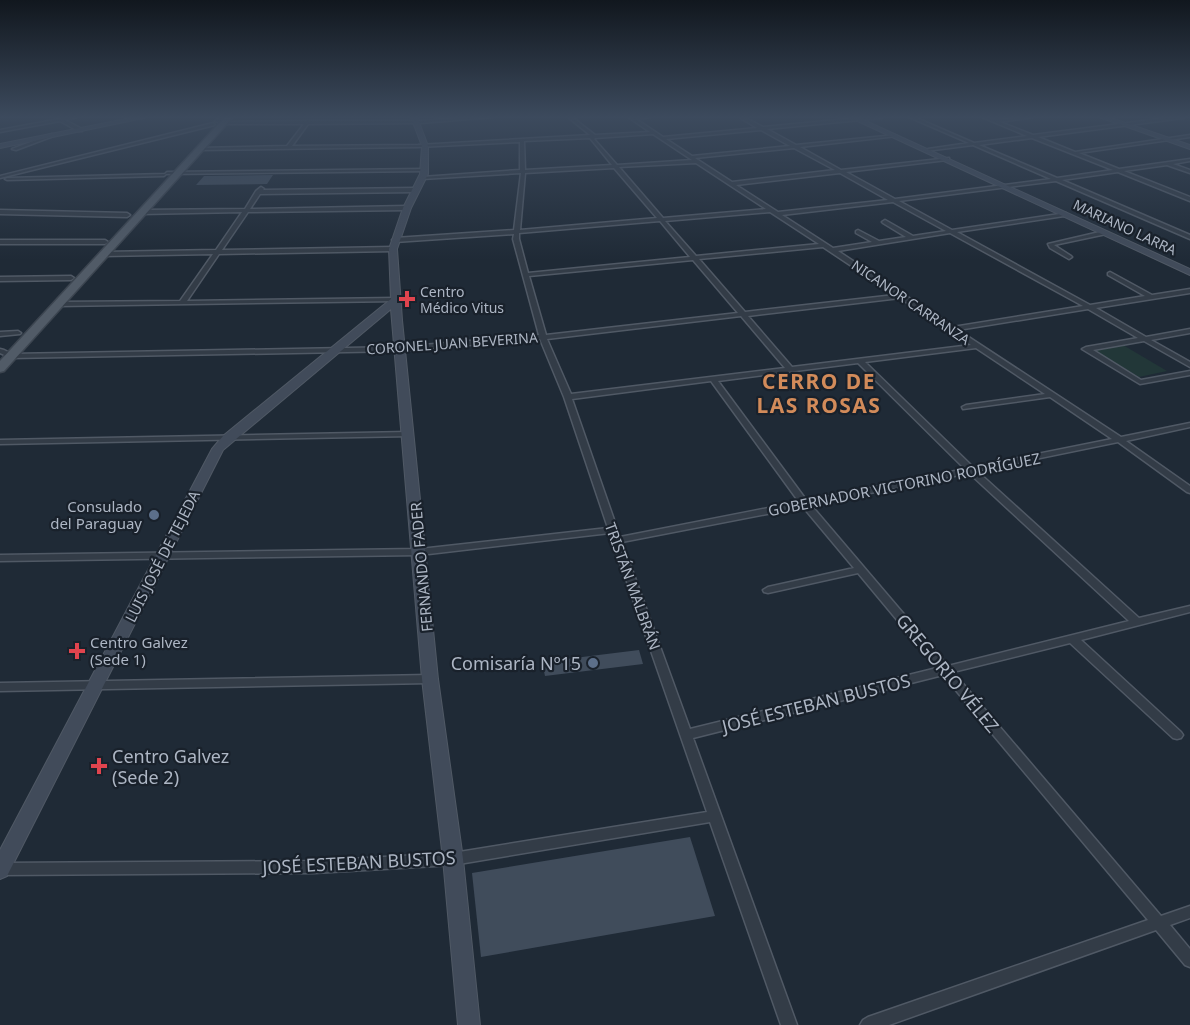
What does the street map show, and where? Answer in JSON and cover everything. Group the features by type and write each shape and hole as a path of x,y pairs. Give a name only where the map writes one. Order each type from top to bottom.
{"main road":[{"path":"0,368 4,353 18,333 105,242 127,215 178,165"},
{"path":"4,353 58,304 141,212 169,174 180,165"},
{"name":"FERNANDO FADER","path":"424,165 423,174 394,244 396,300 430,679 453,859 470,1025"},
{"name":"MARIANO LARRA","path":"959,165 1190,272"},
{"name":"LUIS JOSÉ DE TEJEDA","path":"0,869 218,449 227,439 396,300"}],"street":[{"path":"0,178 50,165"},
{"name":"TRISTÁN MALBRÁN","path":"523,165 515,232 543,337 568,397 685,735 789,1025"},
{"path":"0,178 169,174 523,173 637,165"},
{"name":"NICANOR CARRANZA","path":"703,165 1120,440 1190,490"},
{"path":"829,165 1091,308 1190,365"},
{"path":"731,184 895,165"},
{"path":"1023,165 1190,237"},
{"path":"1105,165 1190,199"},
{"path":"778,214 1006,187 1160,165"},
{"path":"1169,165 1190,172"},
{"path":"615,167 790,370"},
{"path":"182,303 263,185"},
{"path":"258,192 415,190"},
{"path":"141,212 408,208"},
{"path":"103,254 217,252 394,244 771,210"},
{"path":"0,212 127,215"},
{"path":"834,250 1064,214"},
{"path":"885,222 912,238"},
{"path":"858,232 878,243"},
{"path":"1070,257 1052,247 1051,244 1104,233"},
{"path":"0,242 105,242"},
{"path":"525,275 826,245"},
{"path":"1110,274 1151,297"},
{"path":"0,279 70,278"},
{"path":"951,329 1190,291"},
{"name":"CORONEL JUAN BEVERINA","path":"4,353 400,348 543,337 900,296"},
{"path":"58,304 396,300"},
{"path":"1190,331 1086,349 1140,382 1190,373"},
{"path":"0,333 18,333"},
{"path":"568,397 978,346"},
{"path":"860,361 971,470 1137,622"},
{"name":"GREGORIO VÉLEZ","path":"714,380 805,504 1190,960"},
{"path":"966,407 1052,395"},
{"name":"GOBERNADOR VICTORINO RODRÍGUEZ","path":"0,558 420,552 615,535 805,504 1190,425"},
{"path":"0,442 408,434"},
{"path":"768,591 860,570"},
{"name":"JOSÉ ESTEBAN BUSTOS","path":"685,735 946,672 1190,609"},
{"path":"1073,639 1177,735"},
{"path":"0,687 430,679"},
{"name":"JOSÉ ESTEBAN BUSTOS","path":"0,869 314,867 453,859 714,816"},
{"path":"868,1025 1190,912"}],"green space":[{"path":"1123,345 1167,371 1139,377 1095,351"}],"building":[{"path":"273,175 267,184 196,185 204,176"},
{"name":"Comisaría Nº15","path":"639,650 643,664 545,676 542,662"},
{"path":"690,837 715,916 481,957 472,873"}],"place":[{"name":"Centro Médico Vitus","path":"407,299"},
{"name":"Consulado del Paraguay","path":"154,515"},
{"name":"Centro Galvez (Sede 1)","path":"77,651"},
{"name":"Comisaría Nº15","path":"593,663"},
{"name":"Centro Galvez (Sede 2)","path":"99,766"}],"district":[{"name":"CERRO DE LAS ROSAS","path":"819,393"}]}
